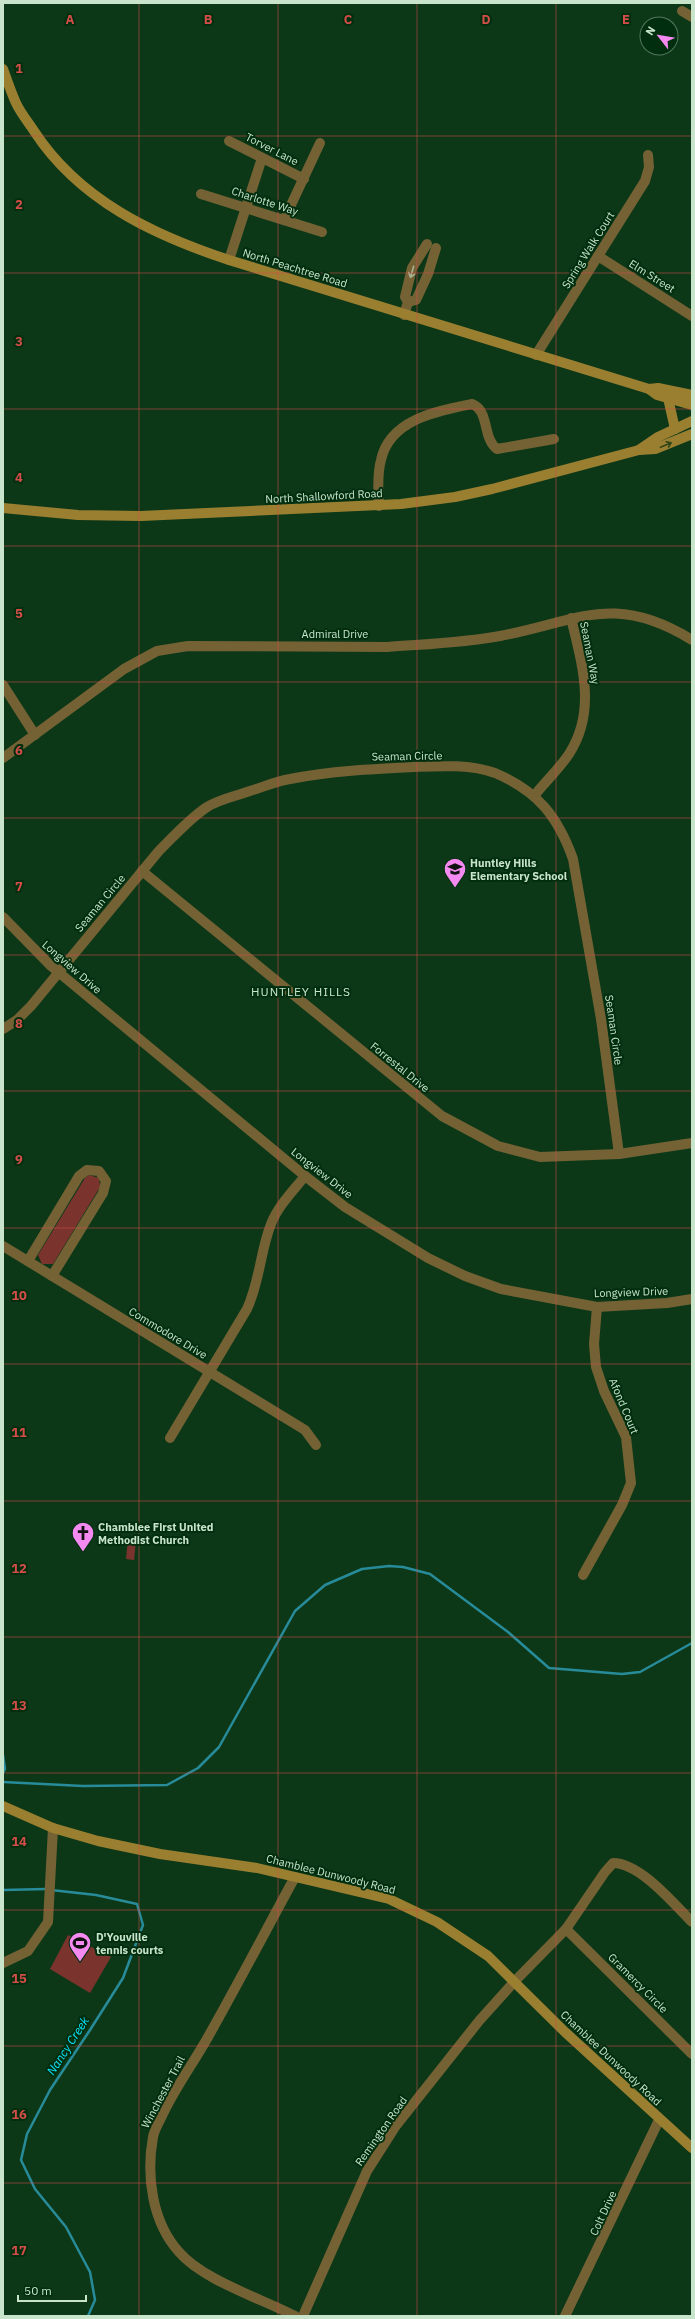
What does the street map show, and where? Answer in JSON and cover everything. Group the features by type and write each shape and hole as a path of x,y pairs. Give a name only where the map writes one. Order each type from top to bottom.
{"street":[{"path":"682,10 692,17"},
{"name":"North Peachtree Road","path":"3,68 16,104 43,145 66,170 88,190 136,223 181,244 229,260 649,389 668,398 692,405"},
{"name":"Torver Lane","path":"229,141 304,179"},
{"path":"284,220 320,143"},
{"name":"Spring Walk Court","path":"536,355 645,181 649,167 648,155"},
{"path":"229,260 262,158"},
{"name":"Charlotte Way","path":"201,194 322,232"},
{"path":"404,315 408,302 405,297 412,268 432,246 428,274 416,300 408,302"},
{"name":"Elm Street","path":"598,256 692,316"},
{"name":"North Peachtree Road","path":"649,389 658,388 692,395"},
{"path":"668,398 675,429"},
{"path":"379,506 381,459 385,449 398,432 425,414 472,404 477,406 482,413 491,444 497,449 554,439"},
{"name":"North Shallowford Road","path":"639,450 646,444 692,421"},
{"name":"North Shallowford Road","path":"3,508 85,516 141,516 379,506 455,497 639,450 655,449 692,434"},
{"name":"Admiral Drive","path":"3,758 124,669 146,656 173,647 419,645 489,638 571,618 614,612 639,615 662,623 692,640"},
{"name":"Seaman Way","path":"534,796 569,754 581,728 586,698 584,670 571,618"},
{"path":"3,685 35,735"},
{"name":"Seaman Circle","path":"3,1029 24,1014 142,871 177,833 208,807 223,800 289,779 362,769 458,767 494,773 520,786 534,796 556,820 564,834 573,859 601,1019 619,1154"},
{"name":"Forrestal Drive","path":"142,871 442,1116 474,1135 518,1153 540,1157 619,1154 692,1143"},
{"name":"Longview Drive","path":"3,917 59,973 304,1176 345,1207 428,1258 465,1276 501,1288 597,1307 667,1303 692,1299"},
{"path":"28,1261 79,1176 87,1170 99,1171 106,1180 103,1193 52,1276"},
{"path":"170,1438 211,1372 252,1299 272,1222 287,1198 304,1176"},
{"name":"Commodore Drive","path":"3,1246 306,1430 316,1445"},
{"name":"Afond Court","path":"583,1575 622,1505 631,1483 626,1437 604,1392 596,1367 594,1344 597,1307"},
{"name":"Chamblee Dunwoody Road","path":"3,1806 53,1828 98,1841 160,1854 257,1868 389,1899 437,1922 488,1956 659,2120 692,2148"},
{"path":"3,1963 28,1951 40,1937 48,1922 53,1828"},
{"path":"514,1982 566,1929 604,1872 617,1860 638,1872 692,1922"},
{"name":"Winchester Trail","path":"295,1877 208,2037 163,2114 153,2136 151,2161 152,2191 157,2213 179,2252 221,2282 262,2299 295,2316"},
{"name":"Gramercy Circle","path":"566,1929 692,2054"},
{"name":"Remington Road","path":"303,2316 367,2171 395,2128 479,2021 514,1982"},
{"name":"Colt Drive","path":"566,2316 659,2120"}],"shaded area":[{"path":"89,1175 99,1178 100,1187 53,1264 42,1264 38,1255 85,1178"},
{"path":"128,1539 136,1540 134,1560 126,1559"},
{"name":"D'Youville tennis courts","path":"68,1935 111,1957 90,1993 50,1969"}],"waterway":[{"path":"3,1782 83,1786 167,1785 198,1768 219,1747 295,1611 325,1585 362,1569 389,1566 403,1567 430,1574 508,1632 549,1668 622,1674 640,1672 692,1643"},
{"name":"Nancy Creek","path":"3,1755 5,1769 3,1773"},
{"name":"Nancy Creek","path":"3,1890 46,1889"},
{"name":"Nancy Creek","path":"51,1890 96,1895 137,1904 143,1925 123,1978 50,2090 27,2134 21,2160 35,2189 66,2227 90,2272 95,2300 88,2316"}],"place":[{"name":"Huntley Hills Elementary School","path":"455,888"},
{"name":"Chamblee First United Methodist Church","path":"83,1552"},
{"name":"D'Youville tennis courts","path":"80,1962"}],"district":[{"name":"HUNTLEY HILLS","path":"301,992"}]}
